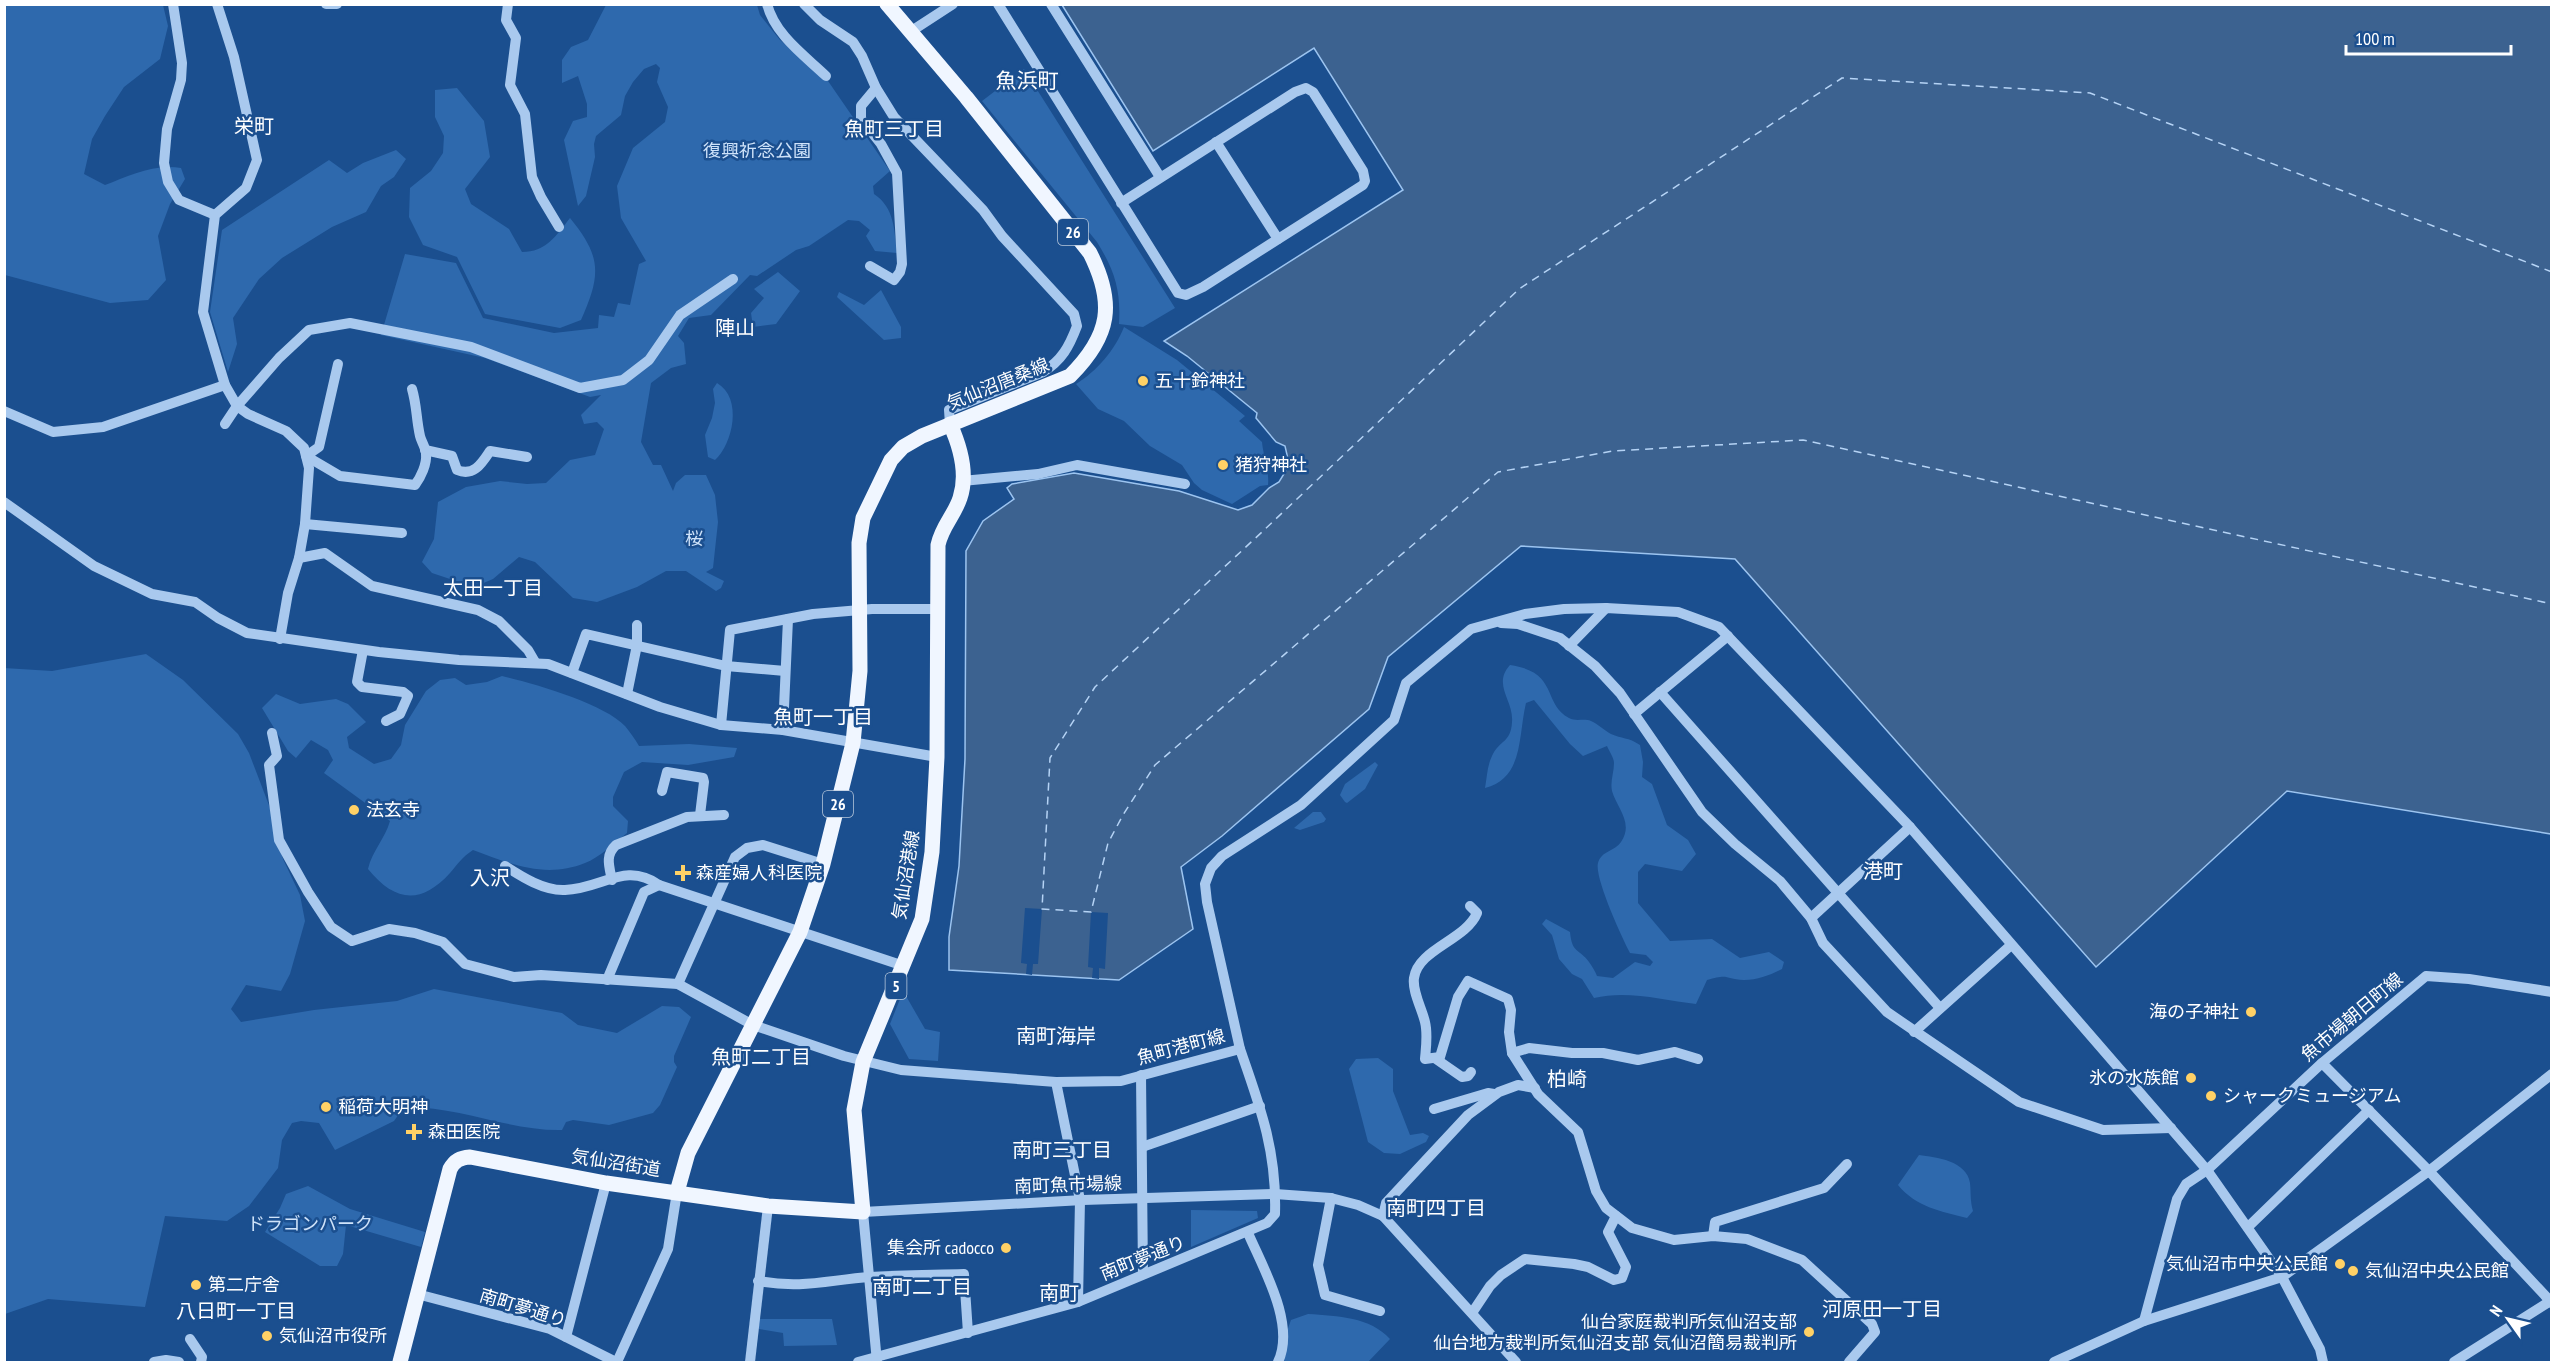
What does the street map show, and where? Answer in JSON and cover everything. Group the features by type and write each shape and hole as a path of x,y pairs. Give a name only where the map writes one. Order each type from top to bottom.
{"main road":[{"name":"気仙沼唐桑線","path":"853,743 860,671 860,543 863,518 891,460 903,447 922,436 1070,376 1086,358 1106,320 1105,291 1100,273 1089,253 966,97 887,4"},
{"name":"気仙沼港線","path":"863,1212 854,1110 863,1062 922,919 932,852 937,757 938,545 941,529 960,498 962,481 960,450 950,424"},
{"name":"気仙沼街道","path":"400,1362 450,1169 453,1163 460,1158 470,1157 606,1183 677,1192 688,1153 800,932 823,864 853,743"},
{"path":"677,1192 768,1206 863,1212"}],"street":[{"path":"173,4 182,63 181,80 167,129 164,163 168,182 179,200 215,215"},
{"path":"217,4 234,57 257,160 246,188 215,215 203,312 225,385 237,406 248,414 286,431 304,448 309,468 305,524 279,639"},
{"path":"326,4 337,4"},
{"path":"508,4 506,20 516,38 510,85 525,114 532,177 559,227"},
{"path":"766,4 770,16 782,34 826,76"},
{"path":"804,4 820,20 853,42 876,88 905,130 983,210 1002,236 1074,315 1077,326 1068,350 1056,364 1043,372 949,410 950,424"},
{"path":"910,32 952,4"},
{"path":"998,4 1121,203 1178,293 1186,295 1203,287 1363,185 1365,181 1363,171 1312,92 1306,88 1295,92 1121,203"},
{"path":"1051,4 1160,177"},
{"path":"870,266 894,280 902,264 897,173 881,144 861,119 861,106 876,88"},
{"path":"1216,142 1278,239"},
{"path":"225,424 237,406 279,358 309,330 350,323 471,347 580,388 623,380 649,360 680,315 733,279"},
{"path":"306,456 319,447 338,364"},
{"path":"4,411 53,432 103,427 225,385"},
{"path":"306,456 340,476 415,485 422,476 426,454 416,416 418,408 412,389"},
{"path":"425,450 452,456 457,470 462,472 474,471 490,451 527,457"},
{"path":"962,481 1038,474 1077,465 1185,484"},
{"path":"4,502 94,566 152,594 195,602 240,630 279,639 363,650 459,660 535,662 572,673 660,707 721,724 783,730 937,757"},
{"path":"305,524 402,533"},
{"path":"298,558 326,554 372,586 478,610 499,621 528,650 535,662"},
{"path":"1490,622 1525,614 1564,609 1606,608 1678,612 1719,627 1910,827 2010,946 2207,1170 2282,1277 2320,1348 2323,1362"},
{"path":"1569,645 1606,608"},
{"path":"721,724 730,630 788,619 860,610 937,609"},
{"path":"783,730 788,619"},
{"path":"1490,622 1518,624 1560,638 1595,666 1620,693 1702,812 1735,844 1780,881 1811,918 1823,943 1887,1012 2019,1102 2103,1130 2171,1128"},
{"name":"魚町港町線","path":"678,984 753,1025 863,1062 936,1074 1056,1082 1121,1081 1239,1049 1204,884 1211,868 1222,856 1301,805 1394,720 1406,683 1471,629 1490,622"},
{"path":"627,694 636,645 637,624"},
{"path":"572,673 586,634 726,666 785,671"},
{"path":"1634,714 1728,636"},
{"path":"363,650 357,682 362,687 403,692 408,696 400,714 386,722"},
{"path":"1660,692 1940,1008"},
{"path":"272,733 277,756 269,765 279,840 331,927 352,941 389,929 415,933 443,942 465,964 514,976 541,975 678,984 735,857 747,848 764,844 823,864"},
{"path":"662,791 667,772 703,778 700,815"},
{"path":"612,880 608,859 610,850 616,845 654,832 668,824 700,815 724,815"},
{"path":"1811,918 1910,827"},
{"path":"505,866 529,882 564,890 612,880 627,873 648,877 659,885 904,966"},
{"path":"607,980 644,891 659,885"},
{"path":"1470,906 1477,914 1473,924 1430,954 1416,969 1413,981 1426,1025 1425,1059 1436,1059 1462,1077 1468,1076 1471,1072"},
{"path":"1914,1032 2010,946"},
{"name":"魚市場朝日町線","path":"2144,1321 2177,1199 2186,1184 2207,1170 2322,1063 2426,976 2469,979 2552,992"},
{"path":"1436,1059 1444,1050 1458,997 1468,981 1508,999 1511,1010 1509,1032 1512,1053 1535,1088 1578,1132 1596,1191 1606,1208 1632,1228 1674,1240 1713,1236 1747,1239 1802,1260 1872,1324 1875,1332 1849,1362"},
{"path":"1512,1053 1529,1048 1572,1053 1603,1053 1638,1059 1675,1052 1698,1059"},
{"path":"1239,1049 1260,1106 1272,1151 1275,1194"},
{"path":"2322,1063 2429,1171 2551,1301 2454,1362"},
{"path":"2054,1362 2144,1321 2282,1277 2429,1171 2552,1074"},
{"path":"1141,1075 1143,1274"},
{"path":"1056,1082 1080,1200 1078,1302"},
{"path":"1516,1362 1383,1216 1386,1203 1468,1115 1496,1094 1518,1085 1535,1088"},
{"path":"1434,1109 1488,1093 1496,1094"},
{"path":"1142,1147 1260,1106"},
{"path":"2248,1227 2369,1110"},
{"path":"1713,1236 1714,1222 1824,1188 1847,1164"},
{"path":"566,1337 606,1183"},
{"path":"617,1362 668,1250 677,1192"},
{"name":"南町魚市場線","path":"863,1212 1080,1200 1275,1194 1331,1198 1358,1205 1383,1216"},
{"name":"南町夢通り","path":"858,1362 876,1360 1078,1302 1248,1233 1266,1223 1275,1214 1275,1194"},
{"path":"1331,1198 1318,1265 1325,1295 1380,1311"},
{"path":"750,1362 768,1206"},
{"path":"863,1212 876,1360"},
{"path":"1472,1314 1490,1286 1501,1275 1525,1259 1575,1264 1588,1267 1614,1280 1622,1278 1626,1267 1608,1232 1616,1216"},
{"path":"1248,1233 1279,1304 1283,1335 1278,1362"},
{"path":"758,1281 805,1286 869,1278 964,1274 968,1333"},
{"name":"南町夢通り","path":"417,1294 550,1329 617,1362"},
{"path":"190,1338 202,1357 201,1362"},
{"path":"153,1362 166,1360 178,1362"}],"green space":[{"path":"5,5 163,5 168,26 160,59 124,87 92,139 84,174 105,185 152,169 181,168 185,179 170,204 158,236 166,280 148,300 110,303 5,275"},
{"path":"606,5 757,5 760,15 780,40 828,81 890,171 873,186 874,194 890,213 897,253 875,251 866,236 870,230 859,221 848,220 757,276 750,275 711,315 689,318 678,336 684,343 686,364 671,368 651,383 641,442 653,465 661,465 673,491 676,483 685,475 706,475 715,495 718,522 713,568 706,572 724,581 721,588 716,591 686,571 666,571 637,587 597,602 573,598 535,562 519,557 493,579 474,587 432,573 422,562 434,539 438,502 466,487 500,481 527,484 546,483 570,460 595,455 604,429 597,422 584,424 581,415 601,395 590,397 485,358 381,335 405,254 456,263 483,318 554,333 598,328 599,315 614,317 618,303 630,305 639,264 646,261 621,218 617,186 633,148 665,122 668,107 657,82 660,68 656,64 644,69 625,96 621,115 596,136 595,157 586,196 578,206 564,140 573,121 587,117 587,104 578,76 562,83 562,60 571,47 588,40"},
{"path":"1024,69 1175,308 1143,327 1119,324 1116,282 1097,242 982,101"},
{"path":"457,88 484,121 490,157 465,189 471,204 509,229 522,252 538,249 550,242 570,218 588,244 595,267 592,291 581,320 560,328 485,314 457,257 423,245 409,217 410,188 431,171 443,153 444,136 435,117 435,90"},
{"path":"396,150 406,159 394,177 381,186 366,212 332,227 282,258 259,279 233,318 237,344 228,372 210,312 222,230 329,160 347,173 363,163"},
{"path":"778,272 800,291 776,324 753,327 751,313 764,298 754,289"},
{"path":"881,290 901,327 901,338 884,340 837,297 839,292 864,305"},
{"path":"1124,327 1177,360 1245,416 1239,421 1262,442 1268,485 1260,486 1232,504 1202,490 1194,483 1182,465 1150,446 1124,421 1098,409 1076,384 1104,359 1116,344"},
{"path":"717,383 725,390 733,410 727,443 715,460 708,457 705,435 712,418 715,403 713,389"},
{"path":"146,654 183,680 238,734 249,753 270,808 283,859 300,895 305,921 290,974 281,991 246,985 231,1009 241,1022 314,1010 397,1001 434,989 562,1013 578,1025 617,1033 662,1006 679,1007 691,1017 674,1056 677,1067 660,1105 653,1113 609,1125 573,1120 566,1122 562,1130 523,1127 444,1110 404,1107 394,1121 335,1150 319,1123 301,1121 292,1123 282,1140 278,1168 249,1206 227,1221 165,1216 145,1307 48,1299 5,1314 4,668 52,671"},
{"path":"1510,665 1536,674 1548,688 1561,712 1569,718 1591,721 1611,734 1640,745 1643,762 1642,777 1652,784 1667,825 1688,840 1696,854 1682,871 1645,864 1638,872 1638,903 1670,941 1712,939 1740,958 1769,952 1784,962 1782,969 1754,979 1723,977 1707,980 1696,1004 1632,995 1594,998 1582,979 1572,974 1559,959 1552,935 1542,924 1546,919 1570,932 1572,944 1589,962 1597,976 1613,978 1635,962 1650,966 1653,962 1646,955 1630,953 1600,881 1598,863 1605,853 1621,842 1626,828 1612,791 1614,761 1607,746 1583,756 1570,744 1534,700 1526,703 1520,742 1513,765 1498,783 1485,788 1492,756 1507,738 1511,729 1512,714 1503,686 1505,672"},
{"path":"502,676 549,689 602,710 625,726 639,746 689,744 737,748 734,757 688,765 642,762 624,772 613,797 613,806 628,821 627,833 590,861 570,868 542,870 528,868 473,850 439,884 418,895 408,895 388,888 368,869 390,821 324,773 333,760 328,750 311,740 296,758 288,751 262,708 276,694 300,704 336,699 348,704 366,722 347,737 349,748 374,764 391,759 401,745 405,725 426,691 440,680 455,678 466,685 487,682"},
{"path":"1375,762 1378,765 1365,789 1347,803 1345,802 1340,795 1345,784"},
{"path":"1313,812 1321,812 1326,819 1324,822 1300,830 1294,828"},
{"path":"902,994 906,996 925,1029 940,1032 938,1061 909,1059 890,1024"},
{"path":"1378,1058 1393,1069 1393,1091 1410,1135 1423,1133 1429,1136 1426,1142 1400,1154 1384,1153 1368,1142 1349,1069 1356,1059"},
{"path":"1919,1155 1934,1157 1957,1165 1968,1176 1973,1211 1967,1218 1921,1203 1898,1185"},
{"name":"ドラゴンパーク","path":"308,1186 350,1209 425,1232 421,1247 346,1225 343,1254 337,1266 320,1266 265,1232 286,1194"},
{"path":"1191,1210 1257,1211 1258,1218 1191,1247"},
{"path":"1308,1314 1342,1317 1363,1322 1373,1326 1390,1339 1368,1362 1284,1362 1286,1334 1291,1320"},
{"path":"759,1319 832,1319 837,1345 784,1346 783,1333 759,1329"}],"shaded area":[{"path":"1062,5 2551,5 2551,834 2287,791 2096,967 1735,559 1521,546 1388,657 1369,709 1222,836 1181,867 1193,929 1119,980 949,970 949,937 959,866 965,759 966,551 983,521 1014,499 1007,488 1012,484 1074,473 1179,491 1238,510 1252,505 1269,488 1279,482 1287,469 1288,459 1285,446 1276,442 1256,418 1257,413 1187,356 1164,341 1403,190 1314,48 1153,151"}],"pier":[{"path":"1025,908 1042,909 1038,964 1033,964 1032,975 1026,974 1027,964 1021,963"},
{"path":"1091,912 1108,913 1105,969 1099,968 1099,979 1092,978 1093,968 1088,967"}],"ferry route":[{"path":"2552,272 2090,93 1842,78 1519,289 1095,687 1050,758 1042,909 1091,912 1108,843 1155,765 1498,472 1613,451 1803,440 2552,604"}],"place":[{"name":"五十鈴神社","path":"1143,381"},
{"name":"猪狩神社","path":"1223,465"},
{"name":"法玄寺","path":"354,810"},
{"name":"森産婦人科医院","path":"683,873"},
{"name":"海の子神社","path":"2251,1012"},
{"name":"氷の水族館","path":"2191,1078"},
{"name":"シャークミュージアム","path":"2211,1096"},
{"name":"稲荷大明神","path":"326,1107"},
{"name":"森田医院","path":"414,1132"},
{"name":"集会所 cadocco","path":"1006,1248"},
{"name":"気仙沼市中央公民館","path":"2340,1264"},
{"name":"気仙沼中央公民館","path":"2353,1271"},
{"name":"第二庁舎","path":"196,1285"},
{"name":"仙台家庭裁判所気仙沼支部 仙台地方裁判所気仙沼支部 気仙沼簡易裁判所","path":"1809,1332"},
{"name":"気仙沼市役所","path":"267,1336"}],"district":[{"name":"魚浜町","path":"1027,81"},
{"name":"栄町","path":"254,126"},
{"name":"魚町三丁目","path":"894,129"},
{"name":"陣山","path":"735,328"},
{"name":"太田一丁目","path":"493,588"},
{"name":"魚町一丁目","path":"823,717"},
{"name":"港町","path":"1883,871"},
{"name":"入沢","path":"490,878"},
{"name":"南町海岸","path":"1056,1036"},
{"name":"魚町二丁目","path":"761,1057"},
{"name":"柏崎","path":"1567,1079"},
{"name":"南町三丁目","path":"1062,1150"},
{"name":"南町四丁目","path":"1436,1208"},
{"name":"南町二丁目","path":"922,1287"},
{"name":"南町","path":"1059,1293"},
{"name":"河原田一丁目","path":"1882,1309"},
{"name":"八日町一丁目","path":"236,1311"}],"park label":[{"name":"復興祈念公園","path":"757,151"},
{"name":"桜","path":"694,539"}]}
